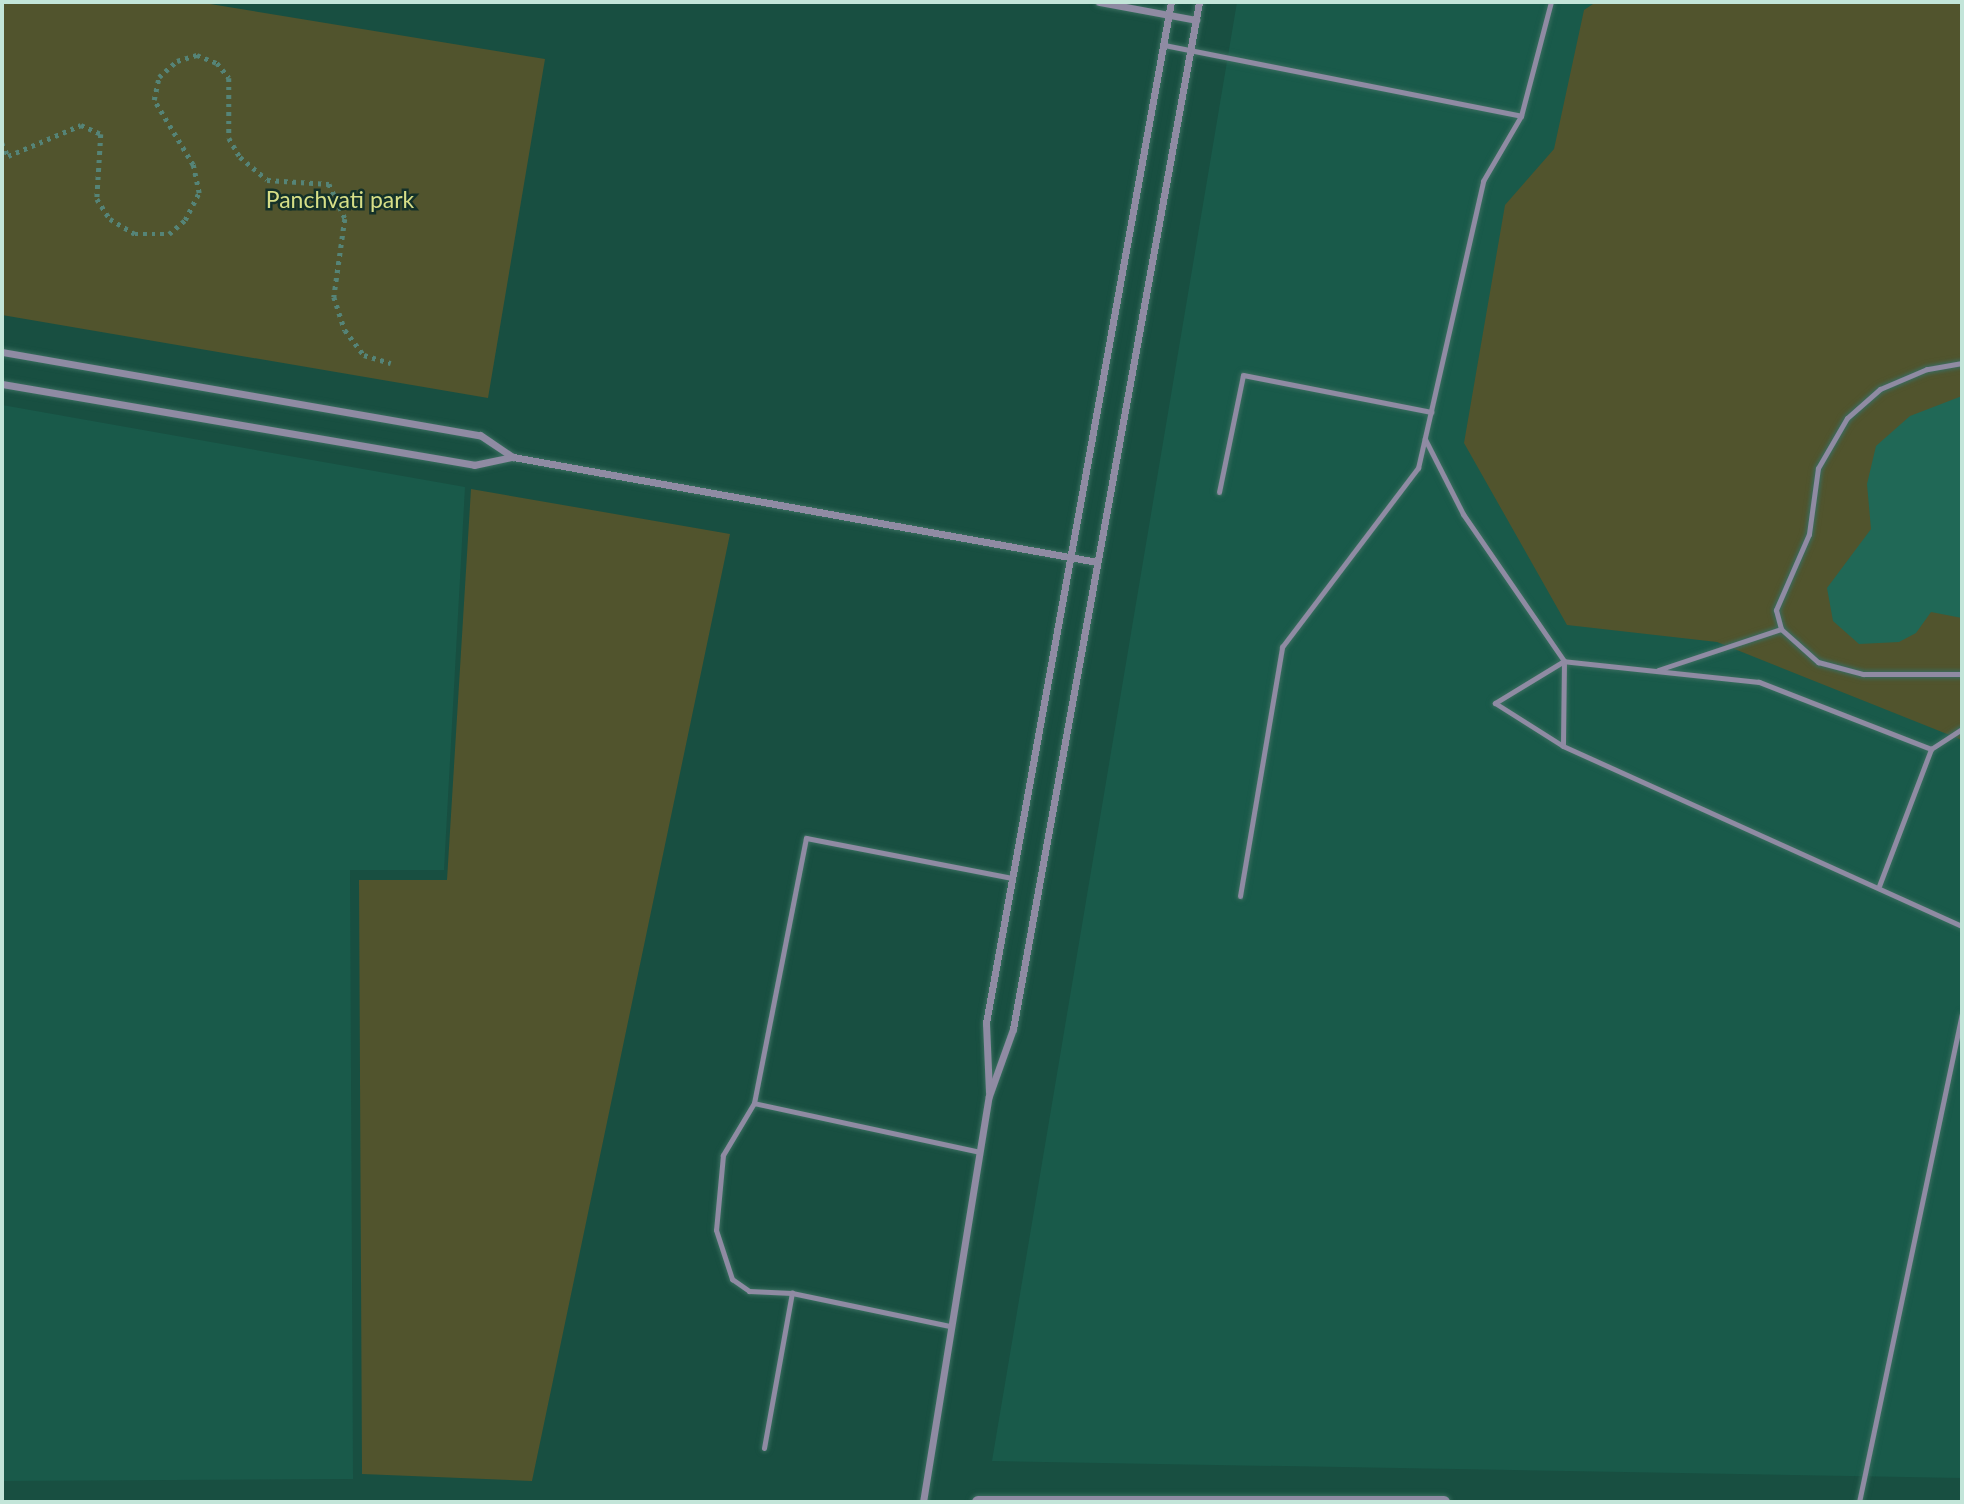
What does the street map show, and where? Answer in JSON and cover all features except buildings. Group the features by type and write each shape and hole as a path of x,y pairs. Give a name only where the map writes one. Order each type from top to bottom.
{"street":[{"path":"1099,2 1196,20"},
{"path":"989,1096 986,1023 1171,2"},
{"path":"923,1502 989,1096 1013,1029 1199,2"},
{"path":"2,352 480,435 513,457"},
{"path":"2,384 474,465 513,457 1097,562"},
{"path":"978,1502 1444,1502"}],"lane":[{"path":"1241,896 1282,647 1418,468 1483,181 1521,116 1551,2"},
{"path":"1164,45 1521,116"},
{"path":"1962,363 1927,369 1880,389 1847,418 1818,468 1809,534 1776,610 1781,629 1818,662 1863,674 1962,674"},
{"path":"1219,492 1243,375 1431,412"},
{"path":"1425,439 1463,514 1564,661 1563,746"},
{"path":"1656,671 1781,629"},
{"path":"1931,748 1759,682 1564,661 1495,703 1563,746 1879,886 1962,926"},
{"path":"1879,886 1931,748 1962,729"},
{"path":"950,1326 792,1293 749,1291 732,1279 716,1230 723,1155 754,1103 807,838 1012,878"},
{"path":"1859,1502 1962,1015"},
{"path":"754,1103 980,1152"},
{"path":"764,1448 792,1293"}],"path":[{"path":"2,143 8,156 81,125 101,134 97,199 110,219 135,234 169,234 185,220 199,193 193,165 154,100 159,77 177,61 197,55 217,63 229,78 229,138 240,157 267,180 329,184 345,219 334,297 345,330 364,355 391,363"}],"shaded area":[{"path":"1237,2 1962,2 1962,1478 992,1461"},
{"path":"2,405 465,487 444,870 350,870 353,1479 2,1481"}],"green space":[{"name":"Panchvati park","path":"2,2 198,2 545,59 488,398 2,315"},
{"path":"1596,2 1962,2 1962,740 1717,642 1567,625 1464,443 1505,205 1554,149 1584,10"},
{"path":"471,489 730,534 532,1481 362,1474 359,880 447,880"}]}
